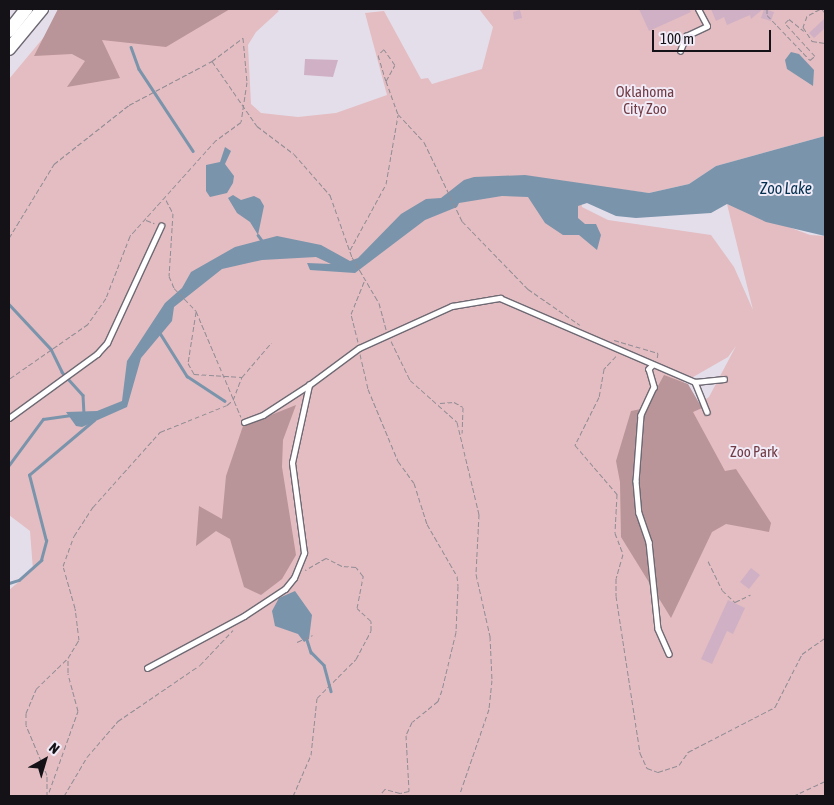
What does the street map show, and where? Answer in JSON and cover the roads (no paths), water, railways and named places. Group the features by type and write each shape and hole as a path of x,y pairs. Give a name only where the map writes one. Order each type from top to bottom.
{"main road":[{"path":"9,31 26,9"},
{"path":"9,49 42,9"}],"lane":[{"path":"680,51 686,36 706,26 698,9"},
{"path":"9,418 70,374 108,342 161,226"},
{"path":"244,422 263,415 309,385 359,348 389,337 452,306 500,298 695,382 724,379"},
{"path":"653,365 649,369 654,387 641,415 636,453 636,481 639,514 649,542 658,629 670,654"},
{"path":"695,382 708,412"},
{"path":"147,668 244,616 286,589 294,578 304,553 292,463 309,385"}],"water":[{"path":"791,52 799,54 814,70 813,86 787,69 785,60"},
{"name":"Zoo Lake","path":"825,136 825,236 766,222 727,204 711,213 636,218 616,216 587,203 578,206 578,218 585,224 596,224 601,235 597,250 579,235 563,235 545,223 528,197 502,196 459,203 457,207 425,220 355,273 310,270 307,263 331,264 316,257 262,260 222,269 174,307 172,321 141,358 127,407 82,427 76,426 66,412 97,411 122,401 127,361 165,303 182,288 191,272 235,247 277,236 321,245 350,261 358,258 401,214 426,199 441,198 464,180 474,177 525,175 649,193 689,184 716,166"},
{"path":"225,147 231,151 225,164 234,176 233,183 227,193 210,197 206,191 206,165 220,162"},
{"path":"233,195 241,200 254,196 260,199 264,206 258,235 250,222 237,213 228,198"},
{"path":"295,591 312,615 309,639 304,642 298,634 275,626 272,611 279,598"}],"waterway":[{"path":"131,47 139,69 193,151"},
{"path":"258,235 263,242"},
{"path":"9,304 51,349 62,372 83,395 84,415"},
{"path":"160,333 187,376 225,401"},
{"path":"9,465 43,419 71,415"},
{"path":"9,583 19,580 41,560 46,541 29,475 94,420"},
{"path":"307,640 311,652 324,665 331,691"}],"park label":[{"name":"Oklahoma City Zoo","path":"645,100"},
{"name":"Zoo Park","path":"754,452"}]}
